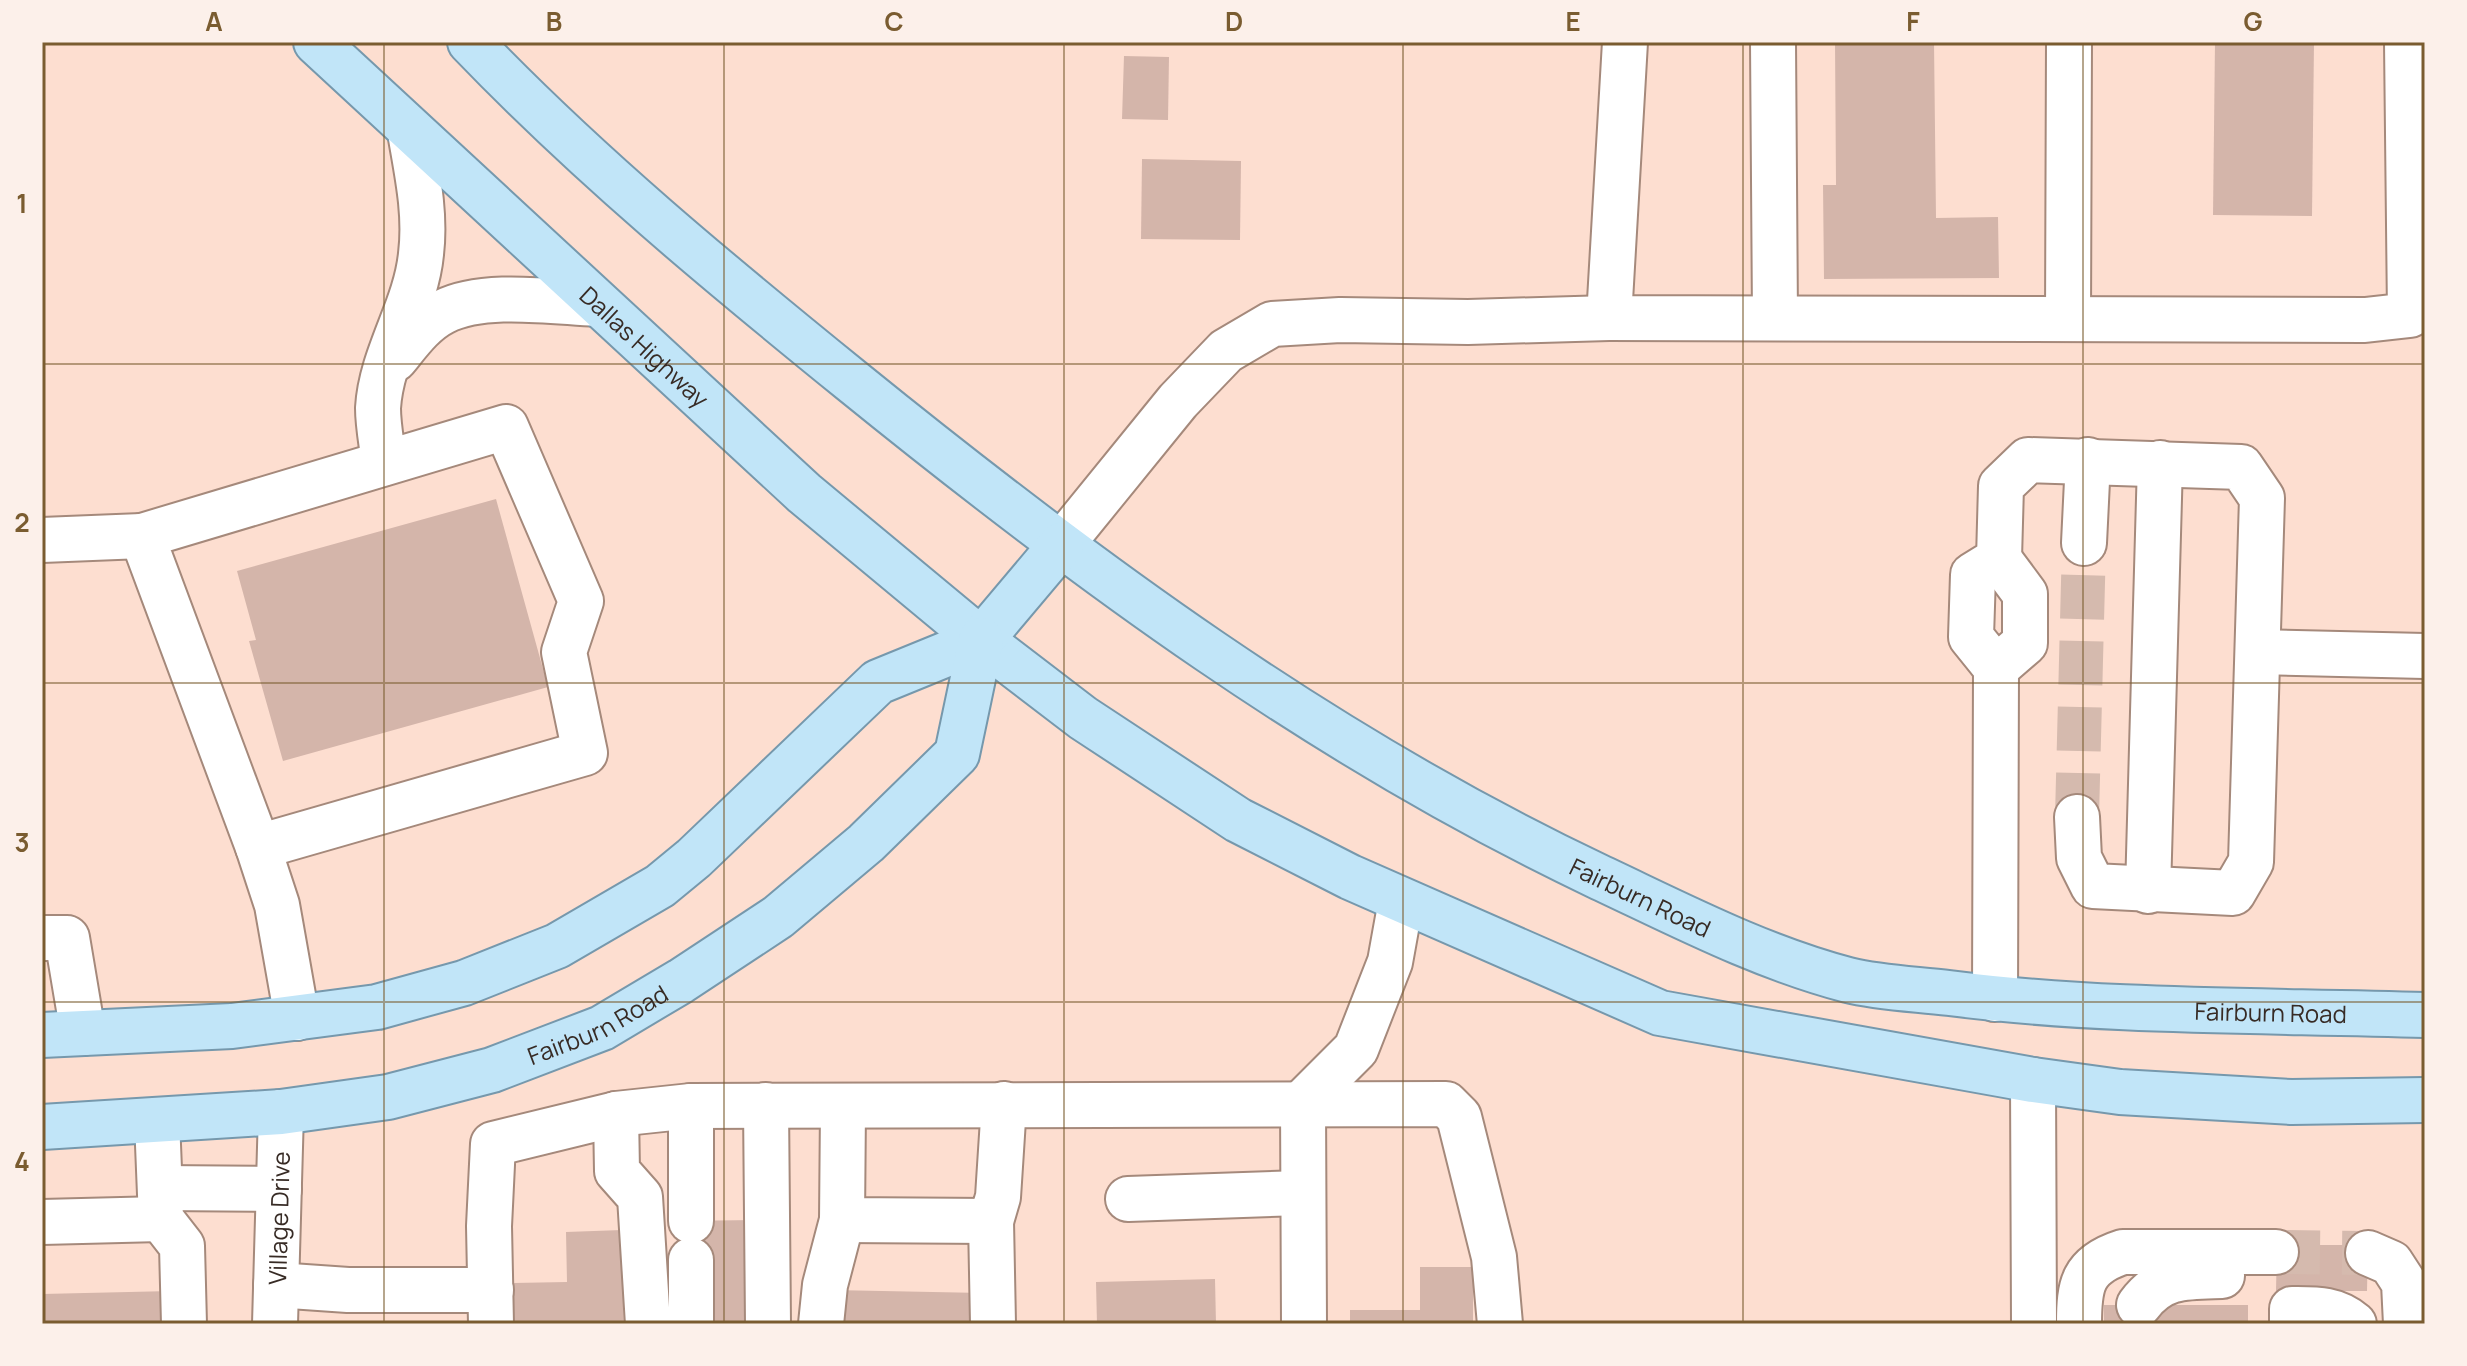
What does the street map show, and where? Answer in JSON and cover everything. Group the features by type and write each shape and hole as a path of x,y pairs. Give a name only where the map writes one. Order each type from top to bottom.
{"main road":[{"path":"470,42 697,254 966,474 1061,545"},
{"name":"Dallas Highway","path":"315,46 804,493 981,640"},
{"name":"Fairburn Road","path":"62,1034 232,1026 377,1007 508,968 582,933 660,886 694,858 775,785 878,682 981,640 1061,545 1241,675 1410,780 1526,842 1726,937 1850,981 1995,999 2425,1015"},
{"path":"981,640 1083,718 1238,820 1401,901 1660,1013 2033,1080 2120,1092 2291,1102 2425,1100"},
{"name":"Fairburn Road","path":"42,1127 281,1112 388,1097 477,1074 602,1028 778,917 866,843 957,754 981,640"}],"street":[{"path":"1609,318 1625,42"},
{"path":"1773,42 1775,318"},
{"path":"2068,319 2069,42"},
{"path":"1061,545 1197,381 1226,351 1272,324 1340,320 1468,322 1609,318 2365,320 2410,315 2407,42"},
{"path":"384,463 378,408 385,370 404,320 421,257 423,211 410,132"},
{"path":"385,370 424,325 445,311 508,300 596,304"},
{"path":"42,540 142,536 506,427 581,601 564,652 585,753 258,847"},
{"path":"1995,999 1996,668 1971,637 1973,575 1999,559 2001,486 2028,460 2241,467 2262,498 2251,862 2233,893 2093,886 2079,858 2077,817"},
{"path":"2084,543 2088,460"},
{"path":"2148,891 2160,463"},
{"path":"142,536 277,905 297,1018"},
{"path":"2258,652 2425,656"},
{"path":"1304,1324 1301,1193 1303,1102 1356,1049 1390,962 1401,901"},
{"path":"42,938 67,938 62,1034"},
{"path":"2033,1080 2034,1324"},
{"path":"276,1304 348,1290 491,1307 493,1144 616,1114 691,1106 766,1105 843,1108 1303,1102 1446,1104 1459,1117 1494,1257 1500,1324"},
{"path":"993,1324 991,1221 998,1197 1004,1104"},
{"path":"766,1105 768,1324"},
{"path":"691,1106 691,1324"},
{"path":"821,1324 825,1285 842,1220 843,1108"},
{"name":"Village Drive","path":"276,1304 281,1112"},
{"path":"616,1114 617,1171 640,1197 648,1324"},
{"path":"157,1120 160,1204 182,1246 184,1324"},
{"path":"42,1222 279,1189"},
{"path":"1128,1199 1301,1193"},
{"path":"842,1220 991,1221"},
{"path":"2079,1324 2079,1291 2100,1259 2123,1252 2276,1264 2170,1280 2150,1289 2139,1305"},
{"path":"2388,1324 2380,1293 2367,1264 2391,1263 2404,1283 2406,1324"},
{"path":"2292,1324 2292,1309 2322,1309 2342,1314 2354,1324"}],"building":[{"path":"1835,42 1934,42 1936,218 1998,217 1999,278 1824,279 1823,185 1836,185"},
{"path":"2215,42 2314,42 2312,216 2213,215"},
{"path":"1124,56 1169,57 1168,120 1122,119"},
{"path":"1142,159 1241,161 1240,240 1141,239"},
{"path":"496,499 548,687 283,761 249,641 256,640 237,571"},
{"path":"755,1220 757,1324 700,1324 680,1260 679,1221"},
{"path":"622,1230 624,1324 514,1324 513,1283 567,1282 566,1232"},
{"path":"2277,1245 2368,1245 2367,1291 2276,1291"},
{"path":"1420,1267 1473,1267 1473,1324 1350,1324 1350,1310 1420,1310"},
{"path":"1215,1279 1216,1324 1097,1324 1096,1282"},
{"path":"832,1290 983,1293 983,1324 832,1324"},
{"path":"172,1291 172,1324 42,1324 42,1294"},
{"path":"2104,1305 2248,1305 2248,1324 2104,1324"}],"tunnel":[{"path":"2077,817 2084,543"},
{"path":"2276,1252 2368,1253"}]}
